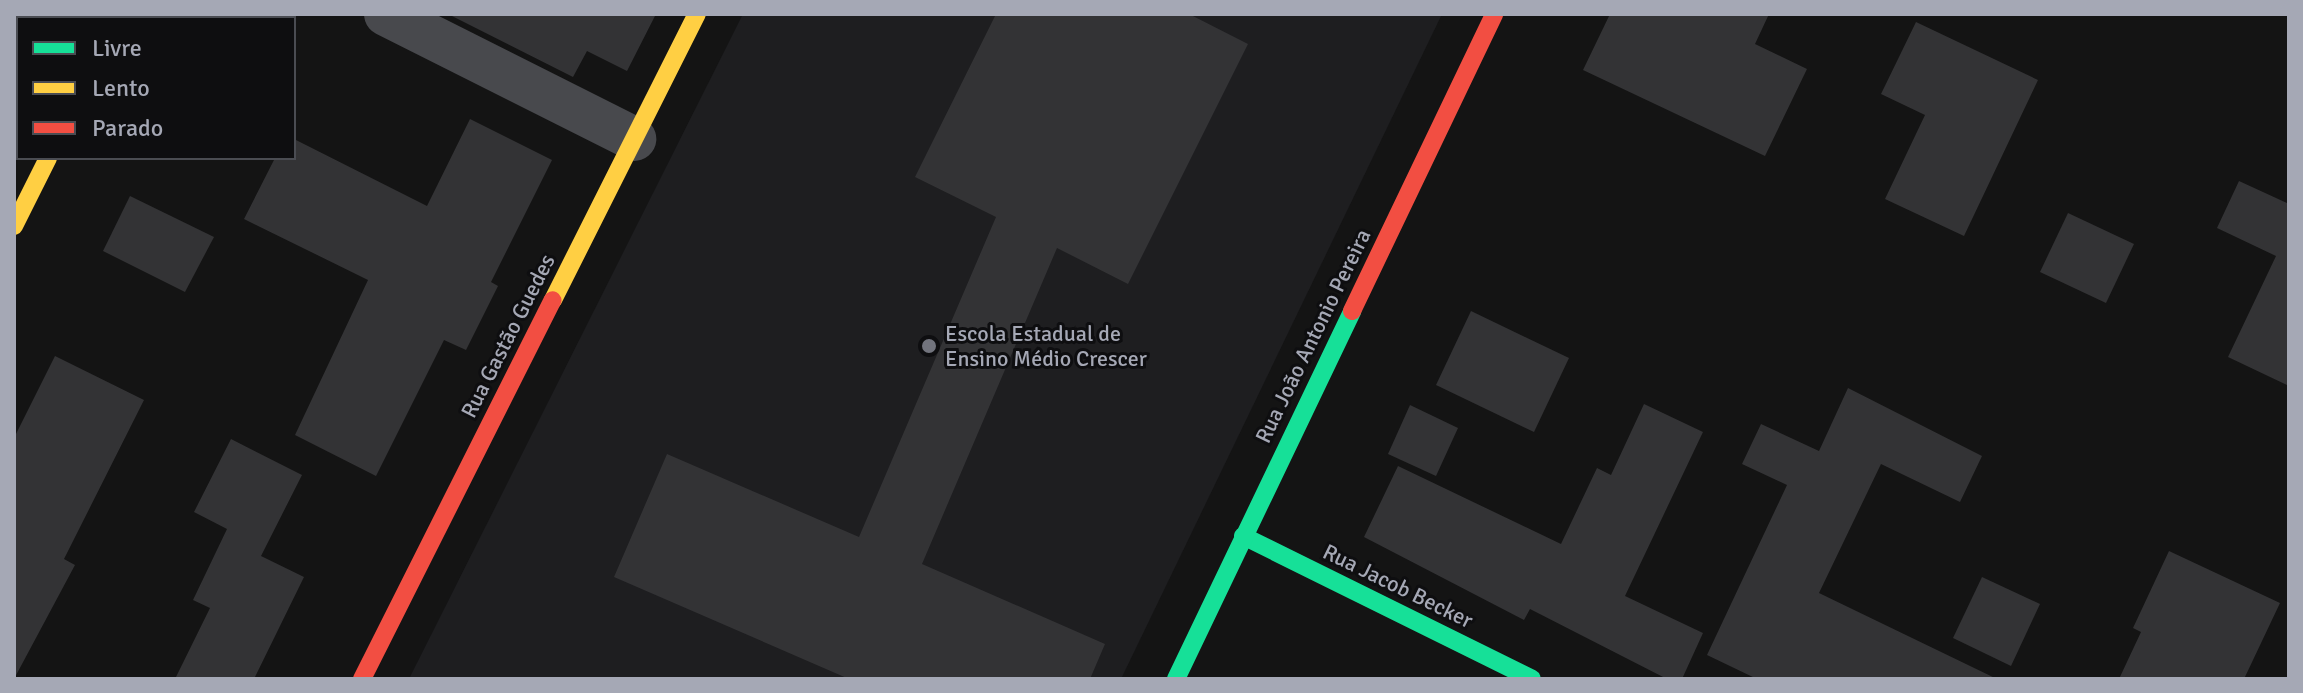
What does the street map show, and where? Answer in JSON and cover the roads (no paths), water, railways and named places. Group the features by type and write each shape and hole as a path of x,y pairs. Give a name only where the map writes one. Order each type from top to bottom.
{"street":[{"path":"386,14 634,139"},
{"name":"Rua Gastão Guedes","path":"362,679 697,14"},
{"name":"Rua João Antonio Pereira","path":"1176,679 1494,14"},
{"path":"17,211 47,160"},
{"name":"Rua Jacob Becker","path":"1243,536 1532,679"}],"place":[{"name":"Escola Estadual de Ensino Médio Crescer","path":"929,346"}]}
